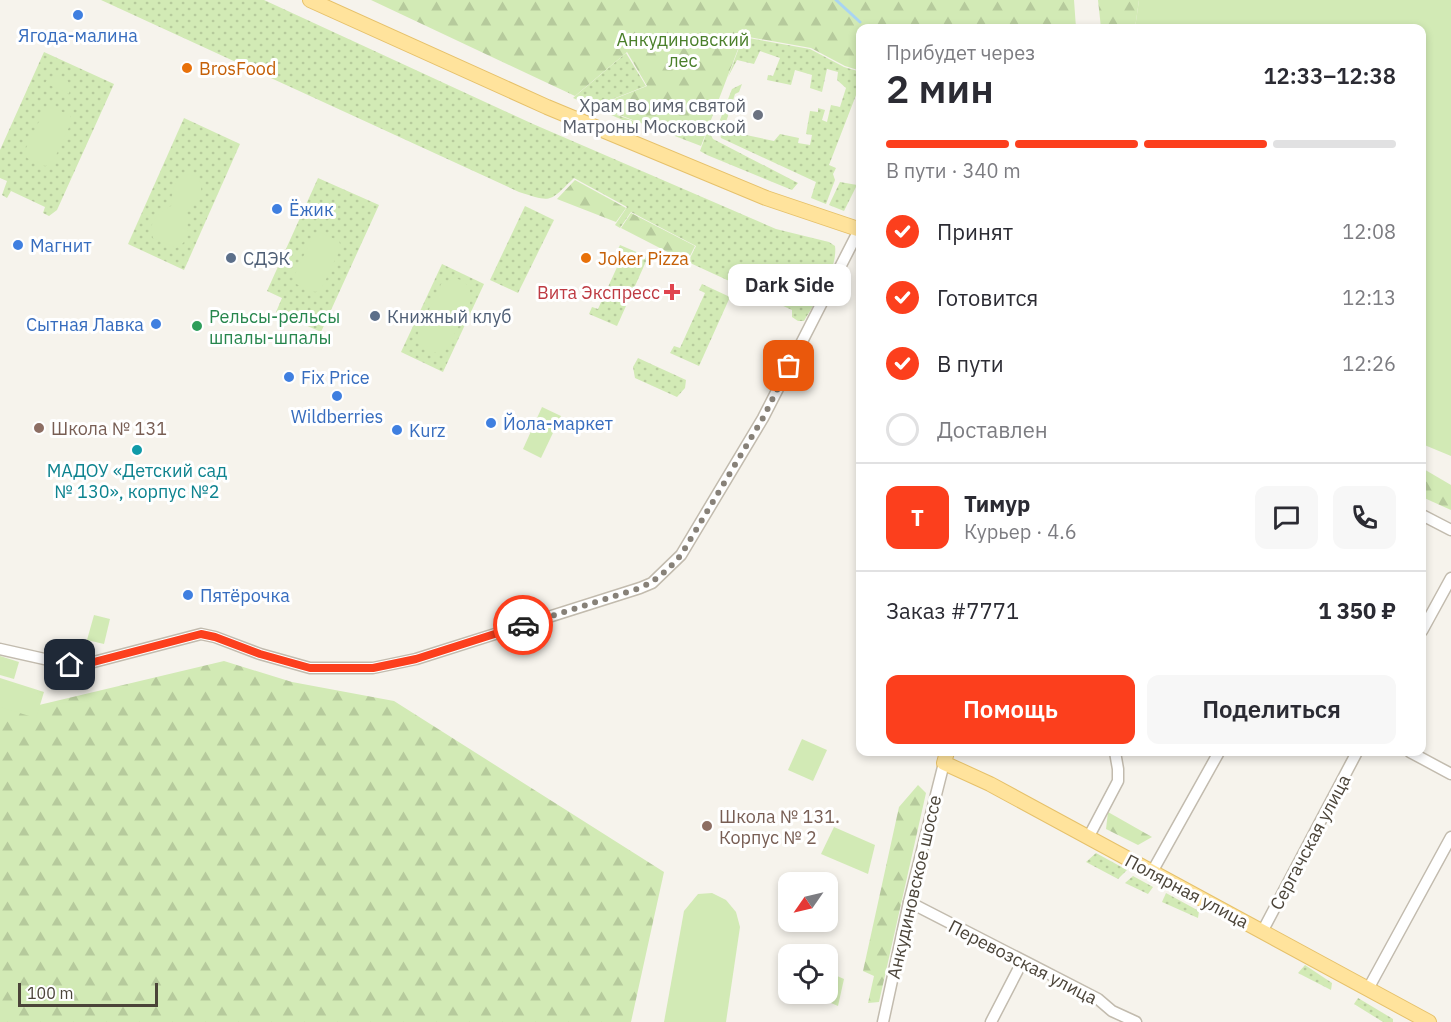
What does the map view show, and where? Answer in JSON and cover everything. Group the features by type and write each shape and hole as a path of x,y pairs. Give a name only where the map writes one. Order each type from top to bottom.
{"main road":[{"path":"310,0 568,116 770,200 856,229"},
{"name":"Полярная улица","path":"945,757 1088,838 1429,1022"}],"street":[{"path":"0,649 70,665 86,664 201,634 224,639 260,654 310,668 373,668 416,659 652,583 681,555 763,418 856,238"},
{"path":"1426,517 1451,530"},
{"path":"1426,624 1451,578"},
{"path":"1088,838 1118,781 1116,756"},
{"path":"1152,872 1217,756"},
{"name":"Сергачская улица","path":"1262,932 1355,756"},
{"path":"1417,756 1451,774"},
{"name":"Анкудиновское шоссе","path":"883,1022 909,902 945,757"},
{"path":"1368,989 1451,837"},
{"name":"Перевозская улица","path":"909,902 1098,999 1112,1011 1136,1022"},
{"path":"991,1022 1022,962"},
{"path":"1106,1022 1112,1011"}],"green space":[{"path":"101,0 264,0 533,124 776,229 829,242 835,246 830,275 804,321 798,321 792,317 792,310 688,262 696,246 631,212 620,228 615,225 627,207 574,178 550,198 538,198 519,192"},
{"name":"Анкудиновский лес","path":"371,0 1074,0 1076,24 856,24 856,69 811,48 743,36 701,146 617,114 614,99 647,86 627,52 575,96"},
{"path":"1098,0 1139,0 1136,24 1101,24"},
{"path":"1139,0 1451,0 1451,456 1426,446 1426,24 1136,24"},
{"path":"743,37 810,49 844,67 856,71 856,95 829,165 836,168 833,174 835,180 826,204 811,198 816,182 721,138 718,125 732,89 742,84 739,92 735,94 725,125 727,131 774,141 780,134 799,138 798,143 810,145 812,135 806,134 810,111 818,112 818,108 825,110 822,120 827,122 831,105 840,107 846,88 837,80 838,72 827,69 822,92 810,88 812,75 795,70 791,85 767,80 768,75 773,76 780,58 760,51 754,64 737,60 728,77"},
{"path":"44,52 114,84 57,210 49,216 43,213 45,207 11,191 7,198 2,195 7,181 0,178 0,150"},
{"path":"626,53 646,86 613,99 617,115 634,121 636,126 573,98"},
{"path":"56,75 68,81 69,94 45,83"},
{"path":"46,107 70,115 72,121 52,164 45,166 27,158 24,152"},
{"path":"184,118 240,144 184,270 128,244"},
{"path":"708,129 713,139 798,183 792,190 700,151"},
{"path":"184,174 198,178 201,192 197,200 186,211 186,237 184,242 176,248 153,238 152,227 155,218 172,205 174,188"},
{"path":"318,178 379,205 321,332 276,312 282,298 267,291"},
{"path":"575,180 626,208 616,222 557,199"},
{"path":"840,182 856,185 844,211 829,205"},
{"path":"525,206 554,220 518,293 490,280"},
{"path":"631,213 695,246 687,262 621,228"},
{"path":"319,232 339,241 341,247 321,290 315,292 296,284 293,278 313,236"},
{"path":"620,245 648,257 617,326 589,314 592,307 598,309 623,254 617,251"},
{"path":"442,264 484,284 443,372 401,352"},
{"path":"455,278 464,281 470,289 470,303 448,347 440,352 430,352 419,342 418,333 441,284"},
{"path":"702,284 730,297 699,366 670,353 674,346 680,348 705,293 699,290"},
{"path":"638,358 686,380 685,388 677,397 635,378 633,367"},
{"path":"542,407 561,416 541,458 523,449"},
{"path":"1426,470 1451,485 1451,510 1426,499"},
{"path":"94,615 110,619 104,644 87,640"},
{"path":"0,656 19,662 14,679 0,675"},
{"path":"224,661 292,682 394,701 664,872 631,1022 0,1022 0,693 39,705"},
{"path":"0,678 44,692 36,718 0,707"},
{"path":"802,739 827,750 813,781 788,770"},
{"path":"918,785 926,793 879,1002 868,1003 874,976 863,971 899,807"},
{"path":"1108,812 1152,837 1138,845 1106,829"},
{"path":"834,827 875,845 868,874 821,854"},
{"path":"1096,853 1127,870 1118,879 1086,862"},
{"path":"1133,876 1153,887 1148,894 1125,883"},
{"path":"712,893 726,900 736,912 740,927 726,1022 664,1022 684,911 698,894"},
{"path":"1166,893 1199,911 1198,918 1162,902"},
{"path":"1305,965 1332,983 1331,990 1298,973"},
{"path":"838,976 844,979 838,1006 833,1004 838,1004"},
{"path":"1358,998 1393,1019 1393,1022 1383,1022 1354,1004"}],"waterway":[{"path":"836,0 860,22"}],"way so far":[{"path":"523,625 640,588 652,583 667,571 681,555 763,418 789,366"}],"place":[{"name":"Ягода-малина","path":"78,15"},
{"name":"BrosFood","path":"187,68"},
{"name":"Храм во имя святой Матроны Московской","path":"758,115"},
{"name":"Ёжик","path":"277,209"},
{"name":"Магнит","path":"18,245"},
{"name":"СДЭК","path":"231,258"},
{"name":"Joker Pizza","path":"586,258"},
{"name":"Вита Экспресс","path":"672,292"},
{"name":"Книжный клуб","path":"375,316"},
{"name":"Сытная Лавка","path":"156,324"},
{"name":"Рельсы-рельсы шпалы-шпалы","path":"197,326"},
{"name":"Dark Side","path":"789,366"},
{"name":"Fix Price","path":"289,377"},
{"name":"Wildberries","path":"337,396"},
{"name":"Йола-маркет","path":"491,423"},
{"name":"Школа № 131","path":"39,428"},
{"name":"Kurz","path":"397,430"},
{"name":"МАДОУ «Детский сад № 130», корпус №2","path":"137,450"},
{"name":"Пятёрочка","path":"188,595"},
{"name":"Школа № 131. Корпус № 2","path":"707,826"}],"route":[{"path":"70,665 86,664 201,634 310,668 373,668 416,659 523,625"}]}
